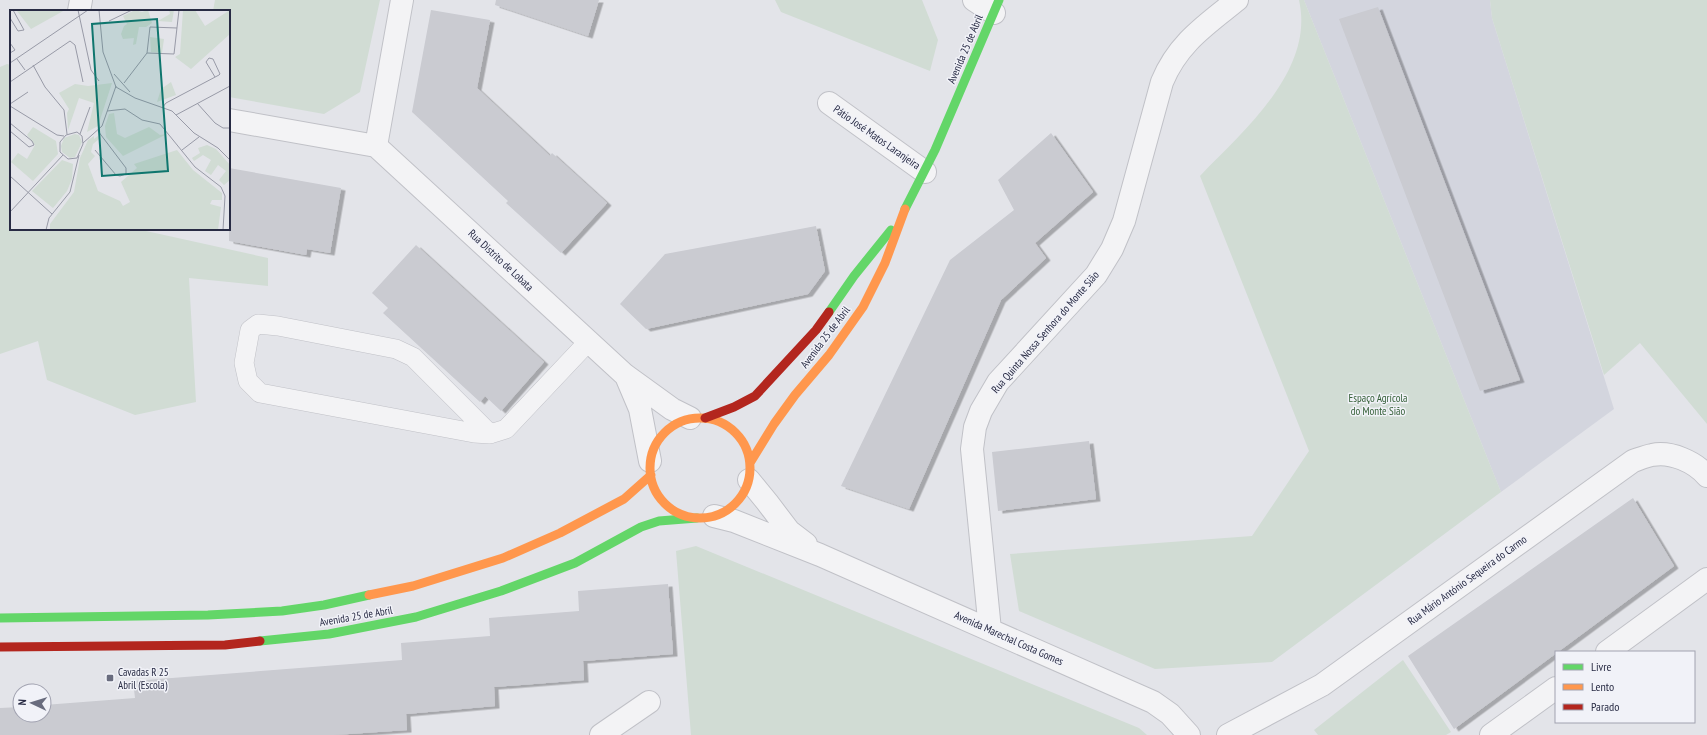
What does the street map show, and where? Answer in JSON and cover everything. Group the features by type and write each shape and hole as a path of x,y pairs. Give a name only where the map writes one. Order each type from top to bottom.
{"main road":[{"name":"Avenida 25 de Abril","path":"750,472 774,424 795,395 829,355 863,307 885,263 902,216 925,172 996,6"},
{"name":"Avenida 25 de Abril","path":"697,418 734,407 755,396 816,330 854,276 902,216"},
{"path":"697,418 722,422 736,432 746,446 750,472 742,496 730,508 706,517 684,516 672,510 661,500 654,488 650,468 655,446 663,434 675,424 697,418"},
{"name":"Avenida 25 de Abril","path":"0,618 208,616 282,611 324,605 413,586 503,558 560,533 624,499 650,468"},
{"name":"Avenida 25 de Abril","path":"0,647 225,646 329,634 416,617 501,591 575,562 641,527 659,521 706,517"}],"street":[{"path":"79,10 81,0"},
{"path":"230,120 376,146 402,0"},
{"path":"974,0 996,6"},
{"name":"Rua Quinta Nossa Senhora do Monte Sião","path":"990,630 972,449 975,427 981,411 998,382 1096,275 1112,249 1124,221 1162,82 1169,66 1179,51 1196,34 1237,0"},
{"name":"Pátio José Matos Laranjeira","path":"829,103 925,172"},
{"name":"Rua Distrito de Lobata","path":"376,146 625,375 672,409 697,418"},
{"name":"Rua Distrito de Lobata","path":"625,375 640,408 650,468"},
{"name":"Rua Mário António Sequeira do Carmo","path":"1228,735 1322,685 1633,461 1653,455 1667,455 1687,462 1702,471 1707,476"},
{"name":"Avenida Marechal Costa Gomes","path":"750,472 768,502 789,531 820,555"},
{"name":"Avenida Marechal Costa Gomes","path":"706,517 734,521 820,555 1153,702 1170,714 1189,735"},
{"path":"1608,651 1707,579"},
{"path":"1491,735 1555,689"},
{"path":"601,735 649,702"}],"lane":[{"path":"490,434 413,357 396,349 278,326 258,324 250,330 244,363 248,381 260,393 474,433 490,434 506,429 589,341"}],"shaded area":[{"path":"1304,0 1490,0 1492,18 1614,409 1501,492"}],"green space":[{"path":"215,0 380,0 360,92 324,114 230,97 230,10 213,10"},
{"path":"775,0 922,0 938,40 930,71 781,12"},
{"name":"Espaço Agrícola do Monte Sião","path":"1299,0 1304,0 1501,492 1272,662 1155,669 1019,611 1010,554 1252,536 1309,451 1200,176 1255,119 1272,97 1286,75 1296,51 1301,26"},
{"path":"1490,0 1707,0 1707,424 1640,343 1604,375 1492,18"},
{"path":"7,64 10,65 10,230 142,230 268,258 268,286 189,278 196,402 135,415 47,380 38,341 0,354 0,67"},
{"path":"696,546 1139,728 1147,735 691,735 676,551"},
{"path":"1403,660 1451,732 1446,735 1318,735 1314,730"}],"building":[{"path":"496,0 599,0 588,36 495,5"},
{"path":"1378,7 1520,380 1480,391 1339,19"},
{"path":"431,10 490,20 477,88 550,156 552,153 607,203 561,253 506,203 508,201 412,112"},
{"path":"1051,133 1093,192 1035,243 1046,258 1001,300 909,509 841,486 950,260 1014,210 998,180"},
{"path":"230,168 341,188 330,253 307,249 306,255 229,241"},
{"path":"816,226 825,271 808,294 646,329 620,304 665,254"},
{"path":"416,245 544,362 501,411 485,396 480,402 383,313 388,308 372,293"},
{"path":"1089,441 1096,499 998,511 992,452"},
{"path":"1633,498 1674,566 1559,651 1555,651 1555,654 1454,729 1408,656"},
{"path":"668,584 673,654 583,661 584,680 494,687 495,706 406,714 407,730 334,735 0,735 0,708 12,707 12,723 52,723 52,704 135,698 133,681 402,660 401,643 490,636 489,618 579,611 578,591"}],"traffic: fast":[{"path":"905,209 935,150 999,0"},
{"path":"829,312 854,276 891,230"},
{"path":"260,641 329,634 416,617 501,591 575,563 641,527 659,521 697,518"},
{"path":"0,618 208,615 282,611 324,605 369,595"}],"traffic: slow":[{"path":"750,463 774,424 795,395 829,355 863,307 885,263 905,209"},
{"path":"700,418 710,419 728,426 742,440 749,458 750,468 749,478 742,496 728,510 710,517 700,518 690,517 672,510 658,496 651,478 650,468 651,458 658,440 672,426 690,419 700,418"},
{"path":"369,595 413,586 503,558 560,533 624,499 651,475"}],"traffic: jam":[{"path":"705,418 734,407 755,396 816,330 829,312"},
{"path":"0,647 225,645 260,641"}],"place":[{"name":"Cavadas R 25 Abril (Escola)","path":"110,678"}]}
